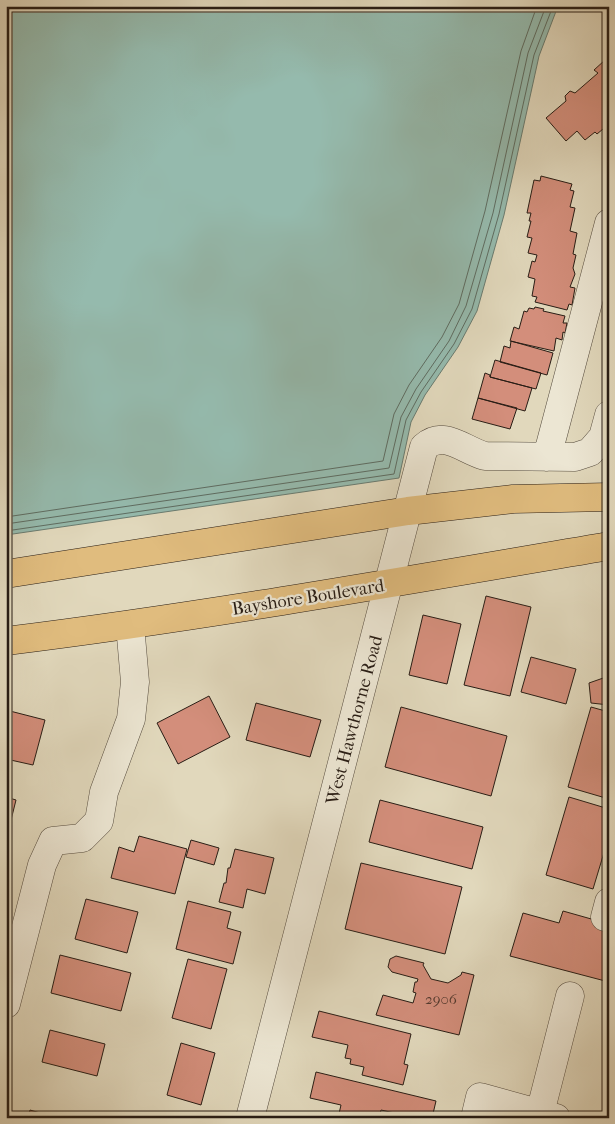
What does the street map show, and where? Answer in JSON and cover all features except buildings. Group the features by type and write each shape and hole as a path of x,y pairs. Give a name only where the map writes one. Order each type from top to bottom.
{"main road":[{"path":"6,574 408,511 513,499 609,497"},
{"name":"Bayshore Boulevard","path":"6,641 130,625 390,584 609,546"}],"street":[{"path":"547,456 609,223"},
{"name":"West Hawthorne Road","path":"250,1118 424,447 432,440 441,439 485,456 575,457 590,452 603,437 609,415"},
{"path":"6,1004 42,865 53,841 82,838 99,821 104,792 131,719 135,682 130,625"},
{"path":"475,1118 480,1097 548,1116 570,996"}],"water":[{"path":"6,6 558,6 539,56 504,215 477,311 458,347 425,395 411,422 399,478 6,535"}]}
